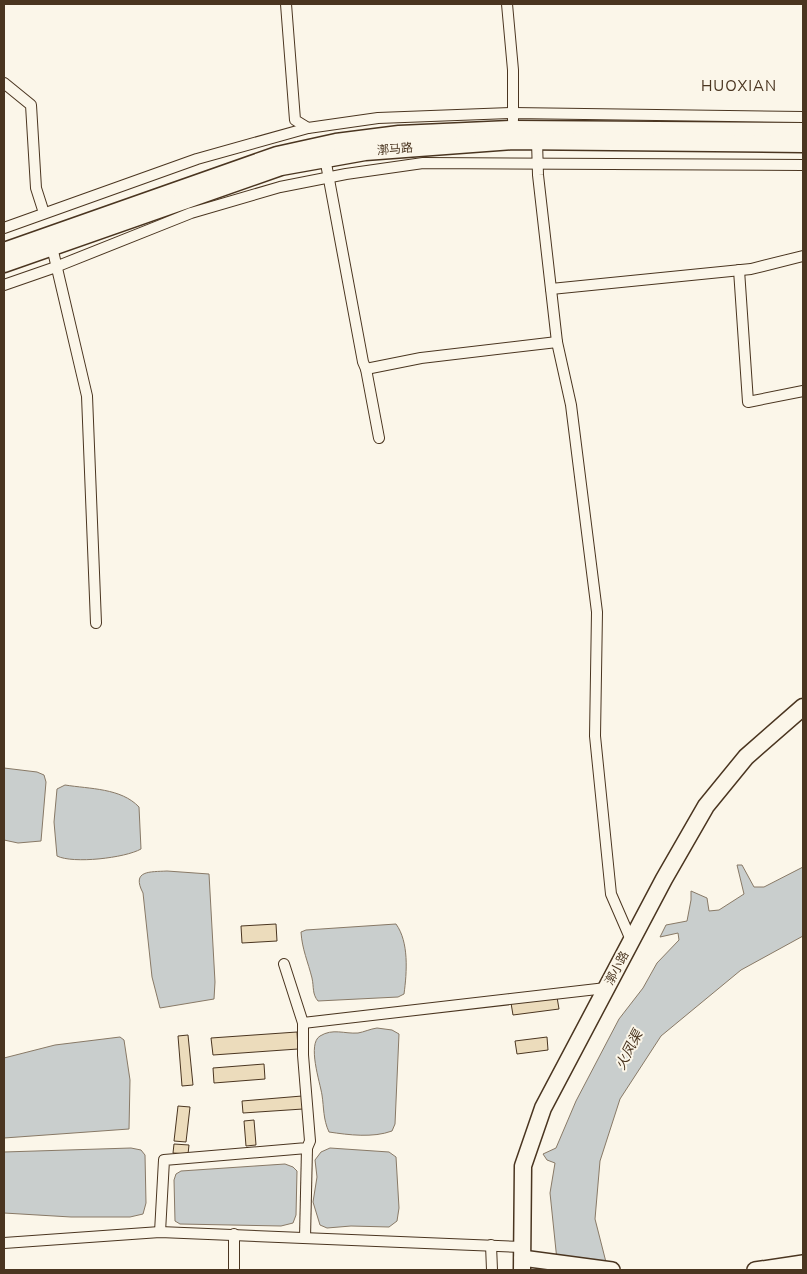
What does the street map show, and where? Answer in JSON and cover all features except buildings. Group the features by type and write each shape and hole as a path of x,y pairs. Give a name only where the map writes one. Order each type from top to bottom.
{"main road":[{"name":"漷马路","path":"4,251 277,155 336,142 399,134 513,128 803,131"},
{"name":"漷马路","path":"4,264 281,167 325,158 394,149 513,128 537,141 803,144"},
{"name":"漷小路","path":"522,1258 522,1186 527,1150 543,1108 631,940 706,806 746,758 803,706"}],"street":[{"path":"286,4 295,120 308,128"},
{"path":"507,4 514,70 513,128"},
{"path":"4,83 31,104 36,188 44,213"},
{"path":"4,228 197,159 308,128 378,118 513,128 803,117"},
{"path":"537,141 557,342 571,405 597,612 595,736 611,894 631,940"},
{"path":"325,158 361,353 366,369 379,438"},
{"path":"4,285 191,213 280,187 329,177 423,163 538,162 803,165"},
{"path":"52,247 87,396 96,623"},
{"path":"551,289 739,270 803,256"},
{"path":"739,270 748,402 803,391"},
{"path":"366,369 421,358 557,342"},
{"path":"284,964 303,1023 303,1055 310,1141 307,1148 305,1238"},
{"path":"303,1023 606,988"},
{"path":"160,1232 164,1160 307,1148"},
{"path":"4,1243 160,1232 491,1245 522,1258 612,1270"},
{"path":"234,1234 234,1270"},
{"path":"491,1245 492,1270"},
{"path":"755,1270 803,1263"}],"water":[{"path":"4,768 37,772 44,775 46,782 41,841 18,843 4,840"},
{"path":"65,785 105,790 132,801 139,807 141,849 123,855 99,859 75,860 57,856 54,822 57,789"},
{"name":"火凤渠","path":"737,865 742,865 754,887 764,887 803,867 803,936 741,970 661,1036 620,1099 600,1161 595,1219 608,1270 558,1270 550,1193 555,1163 547,1160 543,1154 556,1148 576,1101 619,1019 643,988 657,963 679,940 678,933 660,937 666,925 687,921 691,891 707,898 709,911 719,910 744,894"},
{"path":"167,871 209,874 215,982 214,999 160,1008 152,977 143,893 139,880 141,876 149,872"},
{"path":"396,924 405,948 406,976 404,994 398,997 318,1001 314,993 301,932 306,930"},
{"path":"377,1028 392,1030 399,1034 395,1124 392,1131 369,1135 329,1132 315,1064 316,1040 329,1032 358,1033"},
{"path":"120,1037 124,1040 130,1080 129,1129 4,1138 4,1058 55,1045"},
{"path":"131,1148 141,1150 145,1155 146,1203 143,1214 130,1217 71,1217 4,1213 4,1152"},
{"path":"330,1148 389,1152 396,1157 399,1208 397,1221 389,1227 351,1226 327,1228 320,1225 313,1202 317,1177 315,1160 321,1152"},
{"path":"285,1164 297,1171 296,1215 293,1223 281,1226 180,1224 175,1221 174,1180 176,1174 181,1171"}],"district":[{"name":"HUOXIAN","path":"739,86"}]}
